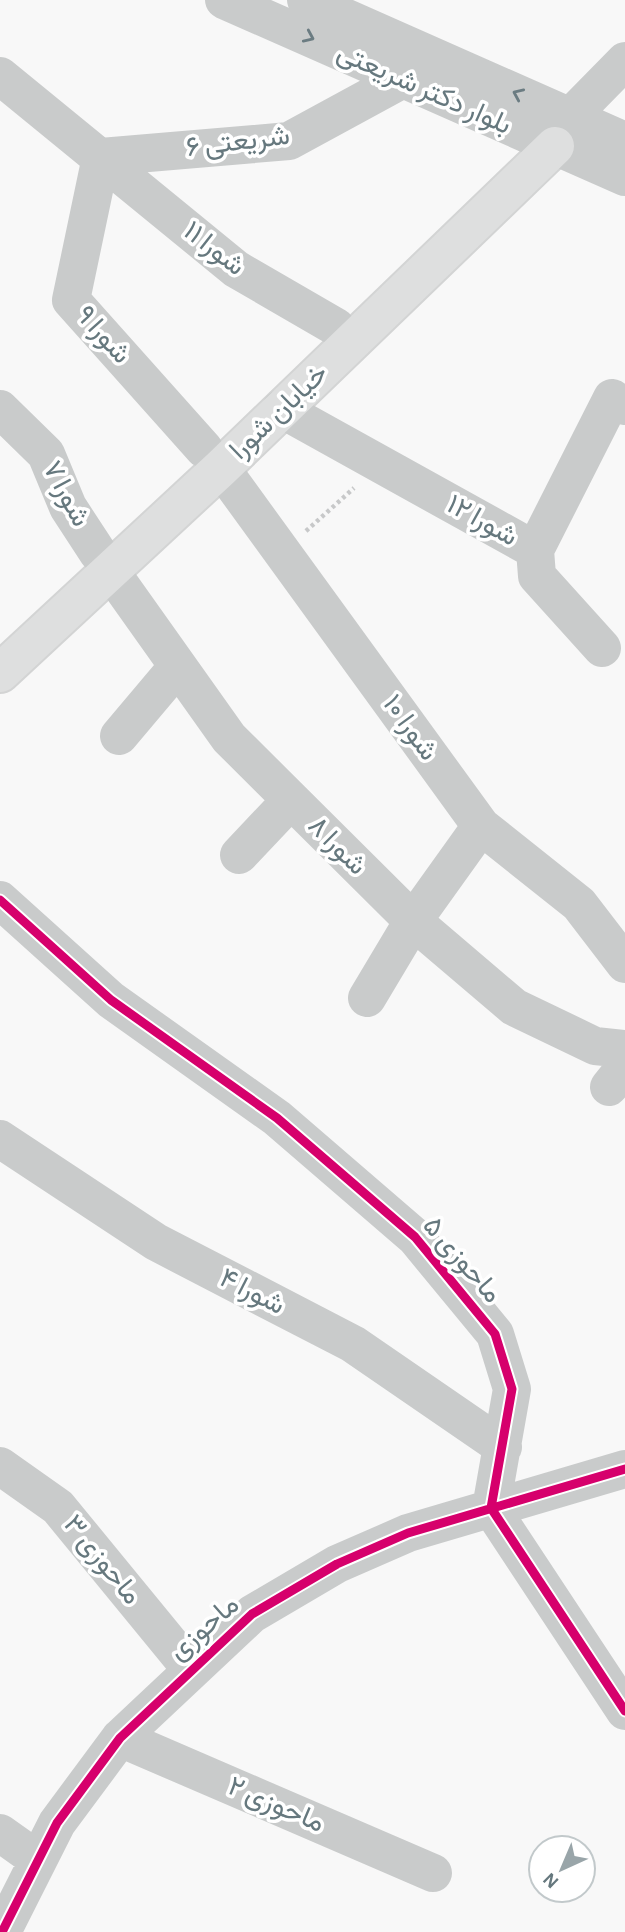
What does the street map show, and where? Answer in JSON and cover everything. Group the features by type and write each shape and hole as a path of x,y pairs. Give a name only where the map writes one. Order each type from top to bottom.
{"main road":[{"name":"خیابان شورا","path":"0,673 104,561 212,459 336,327 552,133"},
{"name":"خیابان شورا","path":"212,459 281,409 552,133"},
{"name":"خیابان شورا","path":"0,644 104,561"}],"street":[{"name":"بلوار دکتر شریعتی","path":"224,0 276,10 403,79 552,133 625,141"},
{"name":"بلوار دکتر شریعتی","path":"306,0 379,17 552,133 625,177"},
{"path":"552,133 625,61"},
{"name":"شورا ۱۱","path":"0,76 236,269 336,327"},
{"name":"شریعتی ۶","path":"101,156 289,141 403,79"},
{"name":"شورا ۹","path":"101,156 71,300 212,459"},
{"name":"شورا ۱۲","path":"281,409 535,550 619,402"},
{"name":"شورا ۷","path":"0,409 46,454 68,507 104,561"},
{"name":"شورا ۱۰","path":"212,459 481,826 579,904 625,964"},
{"path":"535,550 537,576 602,648"},
{"name":"شورا ۸","path":"104,561 229,738 413,921 514,1007 595,1046 625,1049"},
{"path":"119,736 178,666"},
{"path":"239,855 291,800"},
{"path":"367,998 413,921 481,826"},
{"name":"ماحوزی ۵","path":"0,900 111,1000 277,1118 415,1237 495,1334 512,1389 491,1508"},
{"name":"شورا ۴","path":"5,1152 156,1242 353,1344 503,1447"},
{"name":"ماحوزی ۳","path":"0,1466 58,1507 190,1668"},
{"name":"ماحوزی","path":"2,1932 57,1823 120,1738 190,1668 251,1614 337,1564 408,1533 625,1469"},
{"path":"491,1508 625,1711"},
{"name":"ماحوزی ۲","path":"120,1738 433,1872"},
{"path":"0,1833 38,1860"}],"path":[{"path":"283,553 380,464"}],"cycle path":[{"path":"0,900 111,1000 277,1118 415,1237 495,1334 512,1389 491,1508 625,1711"},
{"path":"2,1932 57,1823 120,1738 252,1614 337,1564 408,1533 625,1469"}]}
